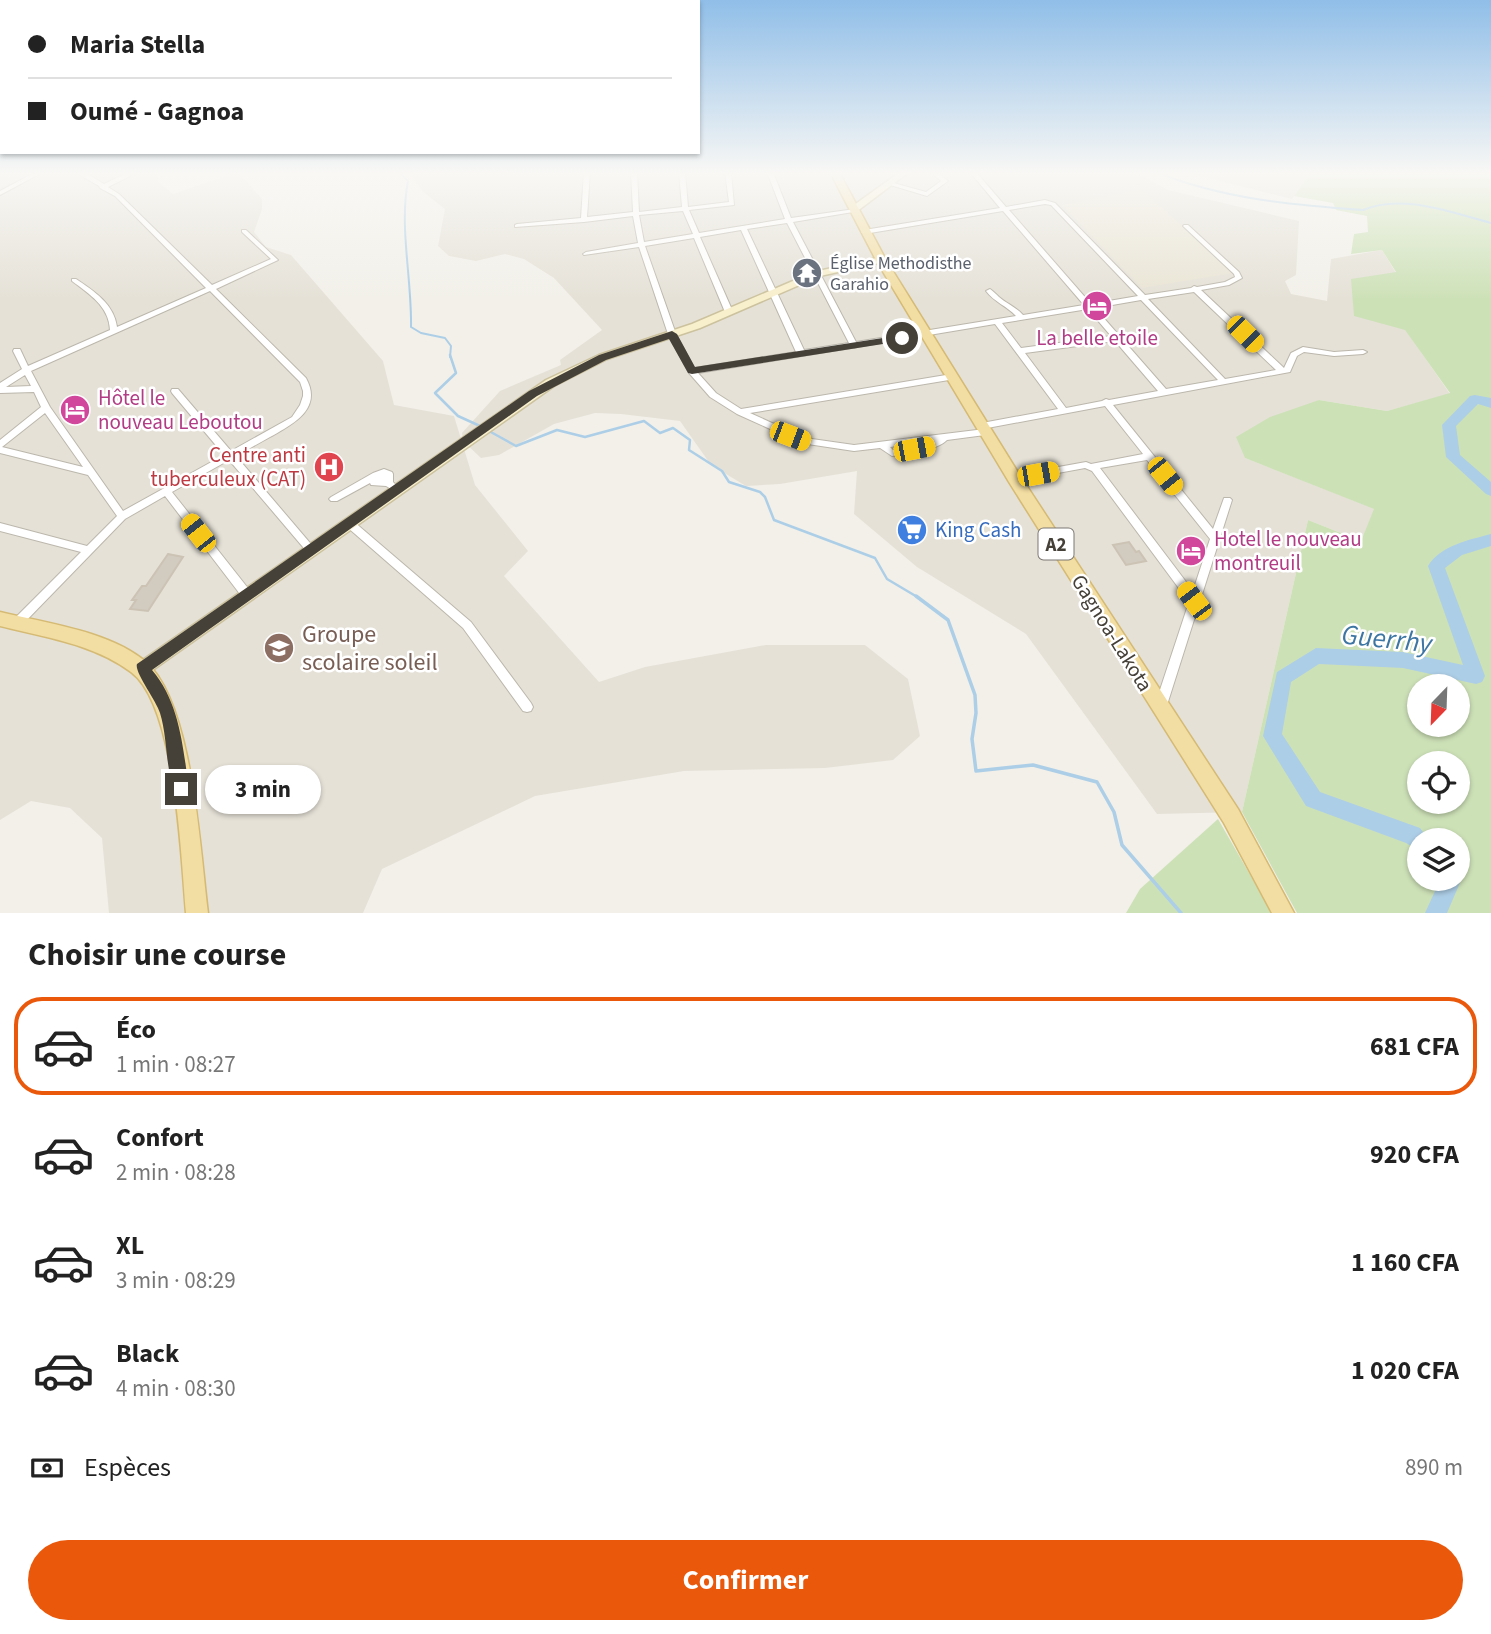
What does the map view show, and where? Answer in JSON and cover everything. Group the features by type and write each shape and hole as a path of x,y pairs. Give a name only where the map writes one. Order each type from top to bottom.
{"main road":[{"name":"Gagnoa-Lakota","path":"856,215 983,429 1231,816 1283,913"},
{"path":"8,621 92,643 142,669 155,685 167,710 175,740 197,913"}],"street":[{"path":"8,621 89,550 122,516 295,419 307,402 307,387 137,215"},
{"path":"584,215 584,220"},
{"path":"517,226 631,215"},
{"path":"636,215 642,247 672,334 692,371 713,395 740,412 804,441 854,448 883,446 892,453 936,444 983,429 1106,402 1282,372 1287,370 1294,355 1303,349 1334,354 1363,352"},
{"path":"687,215 729,312"},
{"path":"787,215 854,346"},
{"path":"586,254 642,247 820,215"},
{"path":"864,232 972,215"},
{"path":"1011,215 1164,392"},
{"path":"1063,215 1223,381"},
{"path":"692,371 1227,284 1239,278 1237,273 1186,226"},
{"path":"743,228 801,353"},
{"path":"0,389 28,369 275,260 244,231"},
{"path":"142,669 350,524 392,486 551,383 603,357 729,312 817,274 881,260"},
{"path":"74,279 103,303 113,318 114,331"},
{"path":"1194,288 1282,372"},
{"path":"990,291 998,301 1012,306 1021,317"},
{"path":"997,321 1064,411"},
{"path":"1020,351 1117,338"},
{"path":"18,351 46,408 122,516"},
{"path":"740,412 952,377"},
{"path":"0,389 36,389"},
{"path":"175,391 312,550"},
{"path":"1106,402 1214,537"},
{"path":"0,448 46,408"},
{"path":"0,448 93,473"},
{"path":"1014,478 1149,456"},
{"path":"1090,467 1194,601"},
{"path":"334,499 376,475 374,483 392,486"},
{"path":"166,491 247,595"},
{"path":"1160,708 1227,500"},
{"path":"350,524 467,625 527,707"},
{"path":"0,527 89,550"}],"shaded area":[{"path":"0,215 260,215 254,232 266,247 291,255 383,361 394,405 454,416 475,485 528,551 504,576 599,682 645,667 766,645 865,645 908,679 920,736 893,760 825,768 684,771 535,796 382,869 363,913 109,913 102,838 70,808 31,801 0,820"},
{"path":"444,215 1272,215 1299,221 1296,275 1285,281 1291,294 1327,301 1331,259 1382,250 1396,273 1405,329 1450,394 1387,411 1319,400 1245,458 1375,509 1361,541 1308,520 1242,812 1157,814 1026,634 917,567 854,514 857,471 780,484 746,486 711,465 680,421 595,413 554,424 499,455 481,458 463,441 462,433 500,391 561,365 560,360 602,330 554,278 524,259 505,254 476,261 449,256 438,246"},
{"path":"1071,215 1170,215 1233,273 1142,288"}],"green space":[{"path":"1360,215 1491,215 1491,913 1297,913 1242,812 1308,520 1361,541 1374,509 1245,458 1236,437 1270,417 1319,400 1387,411 1450,393 1405,330 1354,316 1351,279 1396,272 1382,250 1351,254 1354,234 1368,232 1367,216"},
{"path":"1218,819 1272,913 1126,913 1140,889"}],"building":[{"path":"1129,542 1146,561 1126,565 1113,545"},
{"path":"168,554 183,557 148,611 130,609 136,600 132,600 142,586 146,586"}],"waterway":[{"path":"405,215 411,327 421,333 445,338 451,346 450,355"},
{"path":"1461,215 1491,223"},
{"path":"450,355 456,373 435,393 458,416 480,426"},
{"name":"Guerrhy","path":"1491,403 1475,399 1449,425 1453,457 1491,490"},
{"path":"489,431 516,446 557,430 585,437 644,421 660,433 673,428 690,440 689,450 722,471 729,482 760,492 765,497 774,520 875,558 887,579 917,597"},
{"name":"Guerrhy","path":"1407,833 1313,799 1272,736 1283,678 1316,656 1403,660 1476,676 1436,566 1457,550 1491,540"},
{"path":"917,597 948,620 975,695 976,713 972,739 976,771 1033,765 1097,782 1114,812 1122,845 1181,913"},
{"name":"Guerrhy","path":"1436,913 1446,891"}],"place":[{"name":"Église Methodisthe Garahio","path":"807,273"},
{"name":"La belle etoile","path":"1097,306"},
{"name":"Hôtel le nouveau Leboutou","path":"75,410"},
{"name":"Centre anti tuberculeux (CAT)","path":"329,467"},
{"name":"King Cash","path":"912,530"},
{"name":"Hotel le nouveau montreuil","path":"1191,551"},
{"name":"Groupe scolaire soleil","path":"279,648"}],"route":[{"path":"181,789 175,740 167,710 155,685 142,669 533,393 603,357 672,334 692,371 902,338"}]}
